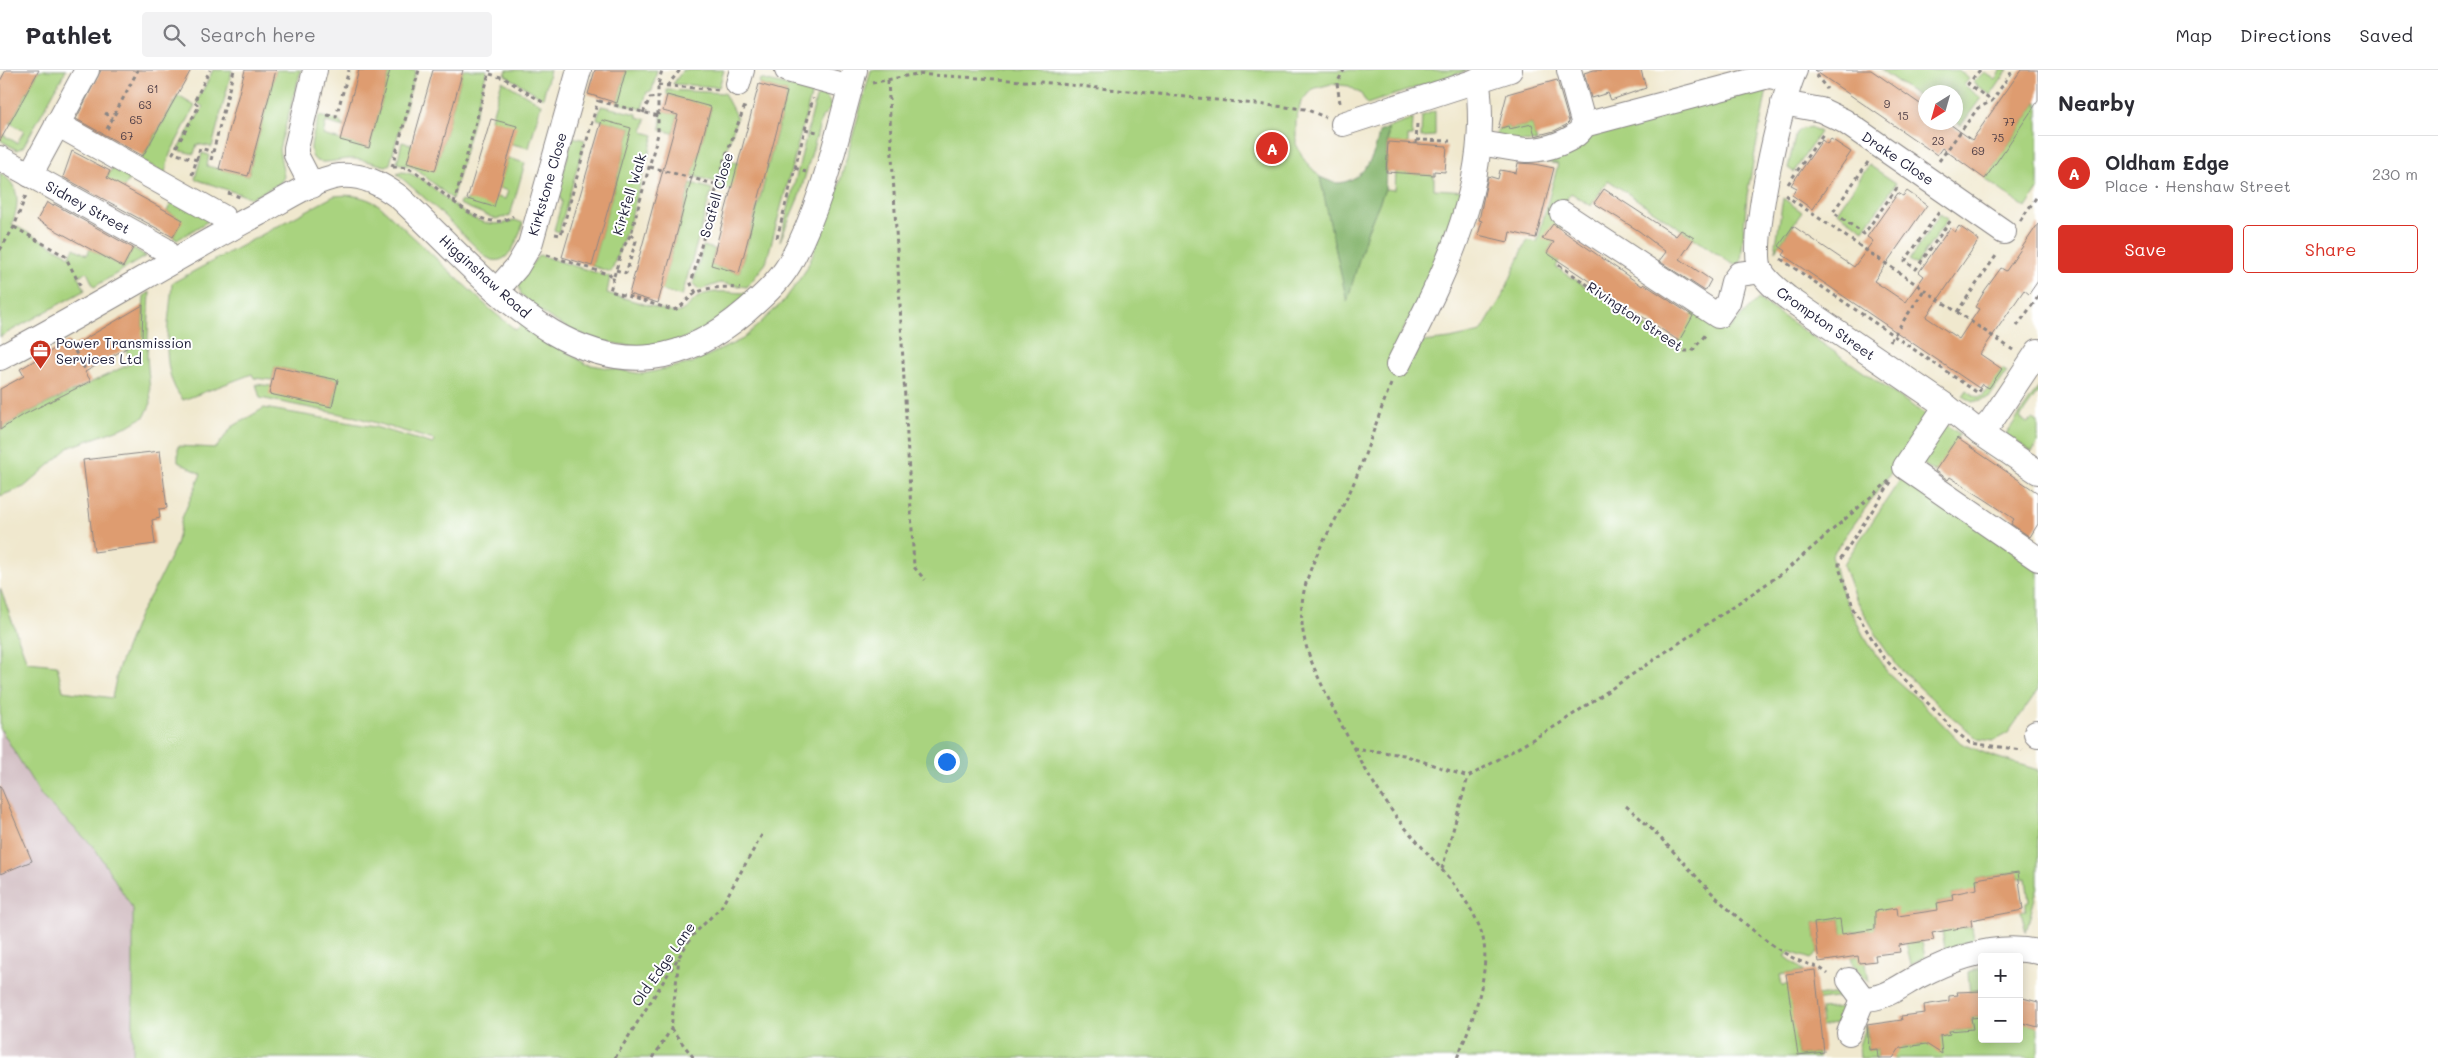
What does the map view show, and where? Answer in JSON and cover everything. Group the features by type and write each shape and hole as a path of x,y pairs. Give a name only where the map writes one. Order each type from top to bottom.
{"street":[{"path":"30,175 86,70"},
{"path":"312,186 296,155 296,148 315,70"},
{"name":"Kirkstone Close","path":"497,290 517,267 530,245 579,70"},
{"path":"787,70 852,79"},
{"path":"1343,124 1510,70"},
{"path":"1479,143 1528,150 1568,141 1580,134 1584,125 1569,70"},
{"path":"1584,125 1769,76 1793,75 1783,103 1774,144 1757,243 1757,257 1770,264"},
{"name":"Higginshaw Road","path":"0,358 230,229 312,186 340,176 388,176 404,201 497,290 521,310 554,333 579,345 603,353 630,357 673,354 692,348 718,333 764,295 788,266 812,217 852,79"},
{"path":"1398,365 1450,259 1473,191 1479,143 1480,94 1477,80"},
{"name":"Drake Close","path":"1783,103 1821,110 1844,121 2004,232"},
{"path":"57,124 223,217 230,229"},
{"name":"Sidney Street","path":"0,158 164,250 171,261"},
{"path":"1562,213 1718,316 1728,302 1733,282 1739,274 1770,264"},
{"name":"Crompton Street","path":"1770,264 1771,284 1788,298 1946,406 1980,433 2038,472"},
{"path":"1980,433 2038,351"},
{"path":"1946,406 1901,470 2038,559"},
{"path":"1863,999 1884,996 1935,968 1974,954 2011,949 2038,952"},
{"path":"1840,978 1863,999"},
{"path":"1849,1032 1863,999"}],"path":[{"path":"197,160 172,153 199,106 194,102 210,70"},
{"path":"211,160 234,70"},
{"path":"336,117 349,70"},
{"path":"388,176 419,70"},
{"name":"Kirkfell Walk","path":"614,276 622,250 631,234 658,134 658,85 662,70"},
{"path":"667,87 680,70"},
{"path":"852,79 888,80 916,74 1040,82 1305,109 1343,124 1337,83 1344,70"},
{"path":"1980,70 1968,84 1992,101"},
{"path":"1934,168 1978,108 1992,101 2013,70"},
{"path":"106,131 136,71"},
{"path":"454,203 490,72 504,78 544,103"},
{"path":"888,80 914,567 925,580"},
{"path":"658,85 721,90 738,84"},
{"name":"Scafell Close","path":"696,293 691,284 718,186 738,84"},
{"path":"775,244 815,91"},
{"path":"643,113 650,98 658,97"},
{"path":"591,98 658,116"},
{"path":"561,235 598,100"},
{"path":"105,113 113,118"},
{"path":"1417,114 1416,142 1450,140"},
{"path":"805,129 818,132"},
{"path":"1825,131 1781,193 2010,348"},
{"path":"191,180 200,148 213,152"},
{"name":"Drake Close","path":"1869,160 1833,212 1864,234 1900,182"},
{"path":"650,167 718,186"},
{"path":"795,168 807,172"},
{"path":"388,176 411,169 454,203 493,221 509,220 513,216"},
{"path":"0,250 14,227 29,186 30,175"},
{"path":"1940,209 1905,261 1916,269 1952,217"},
{"path":"14,227 65,256 91,308"},
{"path":"616,270 626,273 636,241 631,234"},
{"path":"541,253 614,276 610,291 673,310 680,308 696,293 720,286 748,289"},
{"path":"1770,264 1893,335 1978,393 1982,387"},
{"name":"Rivington Street","path":"1558,265 1683,351 1692,351 1718,316"},
{"path":"1893,335 1924,290"},
{"path":"2018,326 2038,297"},
{"path":"66,336 85,370"},
{"path":"1398,365 1352,486 1304,587 1302,623 1311,663 1353,748 1395,815 1442,869 1462,896 1483,938 1484,965 1479,995 1470,1029 1457,1058"},
{"path":"1442,869 1468,777 1558,724 1784,572 1901,470"},
{"path":"1901,470 1839,561 1839,568 1854,609 1883,656 1955,731 1970,743 2024,750 2037,734"},
{"path":"1353,748 1404,756 1468,777"},
{"path":"1626,806 1650,825 1740,919 1788,955 1799,961 1814,964 1840,978"},
{"name":"Old Edge Lane","path":"614,1058 692,936 721,907 763,833"},
{"path":"652,1058 671,1029 679,957"},
{"path":"671,1029 694,1058"}],"shaded area":[{"path":"0,728 42,797 94,847 133,909 133,1058 0,1058"}],"green space":[{"path":"39,70 66,70 23,147 17,150 0,140 0,133 17,143 24,131 10,123"},
{"path":"213,70 232,70 212,147 197,144 194,154 177,150 203,107 197,102"},
{"path":"276,70 301,70 279,149 284,177 280,183 252,198 195,179 202,153 209,155 207,166 248,176"},
{"path":"390,70 416,70 390,164 386,166 355,159 328,162 317,161 313,157 311,144 319,116 339,121 344,127 326,122 323,135 369,148"},
{"path":"463,70 487,70 452,199 415,168 397,163 402,142 413,145 435,170"},
{"path":"507,70 550,70 543,98 505,75"},
{"path":"626,70 657,70 652,91 647,92 642,109 617,103"},
{"path":"683,70 724,70 719,87 673,84"},
{"path":"871,70 1469,70 1367,104 1361,94 1349,86 1331,84 1312,89 1301,102 1296,121 1296,144 1305,161 1320,177 1347,301 1367,232 1385,189 1395,190 1396,172 1434,175 1434,189 1466,191 1448,242 1395,346 1413,361 1422,342 1450,339 1481,332 1503,295 1527,240 1537,242 1558,164 1518,158 1519,154 1559,158 1563,149 1586,131 1767,89 1747,195 1741,262 1737,265 1732,264 1608,180 1591,206 1571,193 1556,214 1567,221 1547,253 1559,261 1556,267 1675,346 1695,309 1729,329 1758,299 1930,418 1832,555 1840,588 1863,635 1887,672 1923,704 1961,743 1992,756 2038,770 2038,886 2026,932 2021,911 2026,910 2026,903 2029,902 2026,878 2019,879 2017,872 1976,879 1977,890 1952,894 1953,900 1937,903 1940,918 1929,911 1906,915 1910,943 1922,942 1925,957 1911,965 1905,938 1877,921 1874,922 1878,946 1871,930 1851,932 1854,957 1858,956 1866,962 1869,983 1853,965 1850,949 1844,949 1840,919 1814,923 1818,953 1811,959 1790,952 1785,956 1804,971 1780,975 1782,985 1790,984 1809,997 1840,993 1842,997 1791,1004 1795,1027 1822,1023 1820,1009 1843,1007 1838,1023 1795,1033 1798,1055 1818,1053 1818,1058 133,1058 133,909 94,847 42,797 0,728 0,588 27,662 57,665 63,691 112,698 118,669 139,615 176,545 182,518 201,474 178,462 178,446 216,448 232,427 264,408 375,427 433,444 434,440 356,417 260,398 256,384 271,386 332,407 338,380 275,367 272,380 254,378 252,374 183,400 175,388 170,374 168,359 167,343 172,283 334,196 357,196 379,205 491,310 516,330 522,324 586,364 642,374 692,363 743,339 784,301 806,270 834,203"},
{"path":"1881,70 1959,70 1969,79 1964,85 1981,98 1963,122 1963,85 1918,85 1918,96"},
{"path":"2001,70 2008,70 1991,95 1973,83 1984,72 1995,79"},
{"path":"760,79 812,92 766,263 747,287 720,283 700,290 693,284 703,246 715,249 711,265 739,273 765,180 758,177 760,169 767,170 787,92 759,84"},
{"path":"502,81 541,104 529,148 512,144 491,119"},
{"path":"667,90 724,93 737,118 716,182 692,176 711,108 667,95"},
{"path":"823,93 829,101 831,108 822,117 800,194 780,241 816,98"},
{"path":"178,96 195,106 170,154 165,173 141,160"},
{"path":"2038,101 2038,189 2026,208 1985,179"},
{"path":"601,106 637,114 637,117 646,119 643,132 654,135 629,224 611,272 592,266 631,128 597,119"},
{"path":"661,110 678,115 673,133 661,130"},
{"path":"1435,111 1435,136 1421,137 1422,116"},
{"path":"1413,119 1412,136 1408,136 1408,144 1388,142 1388,128"},
{"path":"1532,124 1537,142 1495,140 1498,129 1508,126 1509,129"},
{"path":"1811,127 1820,132 1794,172 1788,168 1795,137 1799,130"},
{"path":"1388,128 1385,189 1367,232 1347,302 1320,177 1339,183 1356,177 1368,165 1375,149 1379,132"},
{"path":"573,137 585,140 559,232 554,230 562,202 558,192"},
{"path":"508,158 525,163 510,216 496,219 459,204 460,201 466,202 467,199 497,197 505,199 508,191 499,188"},
{"path":"727,160 745,165 731,190 719,187"},
{"path":"115,163 133,173 124,188 109,180 100,197 97,196"},
{"path":"1869,165 1896,183 1864,230 1837,212"},
{"path":"402,172 415,176 428,184 453,205 481,221 497,224 515,220 523,223 511,251 500,260 486,257 437,209 397,174"},
{"path":"0,173 7,178 15,189 17,202 12,224 67,254 69,257 74,248 87,255 90,249 123,267 133,248 146,256 94,287 87,272 78,276 85,290 0,337"},
{"path":"691,183 712,189 682,296 661,290"},
{"path":"175,196 213,218 177,240 173,237 182,220 167,211"},
{"path":"1783,198 1802,212 1775,251"},
{"path":"1940,214 1948,219 1916,265 1909,260"},
{"path":"539,255 610,277 607,293 674,313 681,311 705,294 717,292 748,293 709,325 682,339 662,344 640,346 618,344 596,339 555,321 521,294 518,282"},
{"path":"150,292 147,357 151,403 145,416 130,425 70,447 24,487 0,496 0,430 19,417 132,363 125,348 142,329 144,296"},
{"path":"2002,369 2007,372 1989,398 1972,402 1962,396 1966,390 1977,397 1983,396"},
{"path":"2038,388 2038,395 2036,395 2020,418 2027,423 2033,419 2038,422 2038,443 2032,452 2006,434"},
{"path":"1943,423 1960,434 1935,472 1919,461"},
{"path":"1904,474 2038,564 2038,690 2008,733 1993,741 1978,739 1898,667 1883,646 1854,595 1843,565"},
{"path":"1963,923 1964,928 1972,927 1974,940 1945,949 1942,931"},
{"path":"1978,969 1978,993 1970,994 1968,972"},
{"path":"1947,1017 1953,1031 1972,1029 1971,1018 1978,1017 1978,1043 2023,1043 2023,1023 2038,1027 2038,1058 1893,1058 1890,1028 1901,1048 1923,1045 1920,1021 1939,1047 1940,1036 1949,1034"},
{"path":"1866,1025 1869,1050 1877,1049 1878,1058 1860,1058 1859,1045"}],"building":[{"path":"6,70 39,70 0,141 0,81"},
{"path":"101,70 191,70 143,156 76,119"},
{"path":"245,70 276,70 248,176 219,169"},
{"path":"359,70 390,70 369,148 340,140"},
{"path":"433,70 463,70 435,171 407,163"},
{"path":"595,70 626,70 617,103 588,94"},
{"path":"1594,70 1641,70 1646,88 1611,100 1608,93 1591,98 1584,73"},
{"path":"1814,70 1871,70 1918,102 1918,130 1958,130 1972,140 2021,70 2038,70 2038,101 1985,179 1942,148 1937,155"},
{"path":"1557,80 1569,122 1566,125 1554,131 1535,136 1532,124 1509,129 1508,126 1498,129 1507,94"},
{"path":"759,84 787,92 739,273 711,265"},
{"path":"667,95 711,107 658,303 629,294 678,115 663,111"},
{"path":"491,119 517,126 494,207 467,199"},
{"path":"602,120 631,128 592,266 562,257"},
{"path":"1831,139 1851,152 1812,209 1792,195 1797,188 1791,185 1822,140 1827,144"},
{"path":"1388,142 1447,146 1445,172 1434,171 1434,175 1386,172"},
{"path":"72,151 110,171 107,178 183,220 173,237 63,177"},
{"path":"1518,163 1554,168 1536,238 1510,232 1508,242 1478,235 1482,221 1479,220 1488,176 1498,179 1500,170 1516,173"},
{"path":"1604,189 1676,236 1681,230 1694,238 1680,259 1711,280 1705,291 1659,261 1666,252 1639,231 1594,203"},
{"path":"1907,191 1927,205 1874,281 1905,302 1924,276 1919,272 1950,228 1955,232 1959,226 1979,240 1926,317 1959,339 1979,309 1975,307 1985,290 2001,268 2006,271 2038,224 2038,281 2029,294 2024,290 1980,354 2002,369 1989,388 1982,384 1979,388 1933,357 1783,255 1786,251 1779,246 1793,226 1854,267 1873,241 1867,237 1898,193 1903,196"},
{"path":"47,202 53,206 54,204 133,248 123,267 37,220"},
{"path":"1553,224 1642,286 1644,284 1693,316 1679,341 1547,253 1554,242 1542,239"},
{"path":"143,305 142,339 85,372 91,381 19,417 0,430 0,389 24,376 20,369 68,341 71,347"},
{"path":"275,367 338,380 332,407 269,394"},
{"path":"1957,438 2038,493 2038,524 2030,537 2011,524 2014,519 1950,477 1948,480 1935,471"},
{"path":"160,451 167,508 159,509 160,518 152,520 155,544 94,552 83,460"},
{"path":"0,785 32,861 0,874"},
{"path":"2018,872 2023,910 1971,920 1972,926 1932,933 1934,940 1899,945 1900,952 1875,955 1876,961 1859,963 1858,956 1819,962 1814,923 1840,919 1842,934 1875,929 1875,911 1897,908 1898,916 1938,910 1937,903 1953,900 1952,894 1977,889 1976,879"},
{"path":"1815,970 1824,1052 1798,1055 1786,974"},
{"path":"1978,991 1978,1017 1971,1018 1973,1029 1949,1031 1950,1034 1940,1036 1942,1054 1926,1044 1900,1048 1893,1058 1878,1058 1877,1049 1869,1050 1867,1025 1902,1020 1901,1016 1925,1013 1924,1005 1949,1001 1949,996 1958,995 1957,992"},
{"path":"2023,998 2038,1002 2038,1027 2023,1023"}],"place":[{"name":"Oldham Edge","path":"1272,148"},
{"name":"Power Transmission Services Ltd","path":"40,369"}]}
